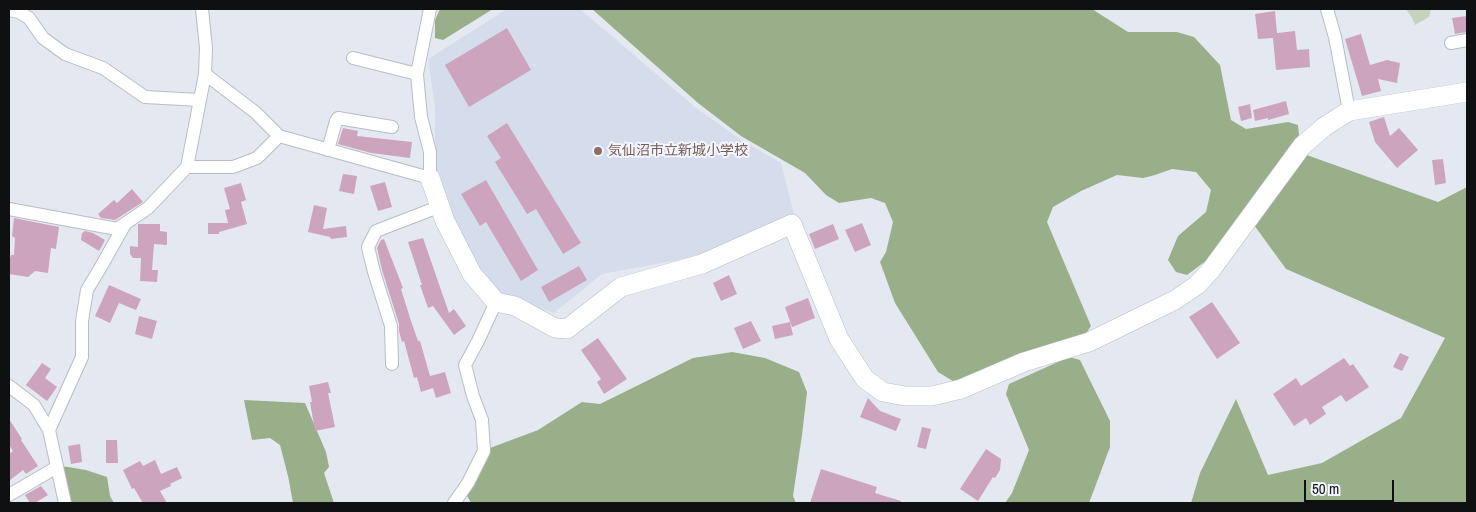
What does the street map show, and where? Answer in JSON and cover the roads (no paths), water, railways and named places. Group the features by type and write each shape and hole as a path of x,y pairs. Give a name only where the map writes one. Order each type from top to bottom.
{"street":[{"path":"9,210 117,229 148,208 187,167 205,74 206,48 202,9"},
{"path":"430,9 417,74 421,117 430,152 430,178 445,221 472,274 496,302 515,306 555,328 568,329 621,287 702,264 792,224 839,339 865,379 883,392 905,396 932,396 961,389 1024,362 1089,342 1175,300 1197,285 1211,270 1302,146 1324,127 1349,112 1467,92"},
{"path":"1327,9 1335,37 1349,112"},
{"path":"16,10 29,18 43,38 65,54 103,68 145,96 200,100"},
{"path":"1451,43 1467,40"},
{"path":"352,58 417,74"},
{"path":"205,74 254,112 279,136 430,178"},
{"path":"328,150 338,118 392,127"},
{"path":"187,167 233,167 257,158 279,136"},
{"path":"392,364 391,326 368,246 376,230 440,206"},
{"path":"49,430 82,357 82,320 87,290 124,224"},
{"path":"454,503 468,483 484,450 482,420 465,365 496,302"},
{"path":"9,386 34,405 49,430 65,503"},
{"path":"9,495 57,467"}],"place":[{"name":"気仙沼市立新城小学校","path":"598,151"}]}
